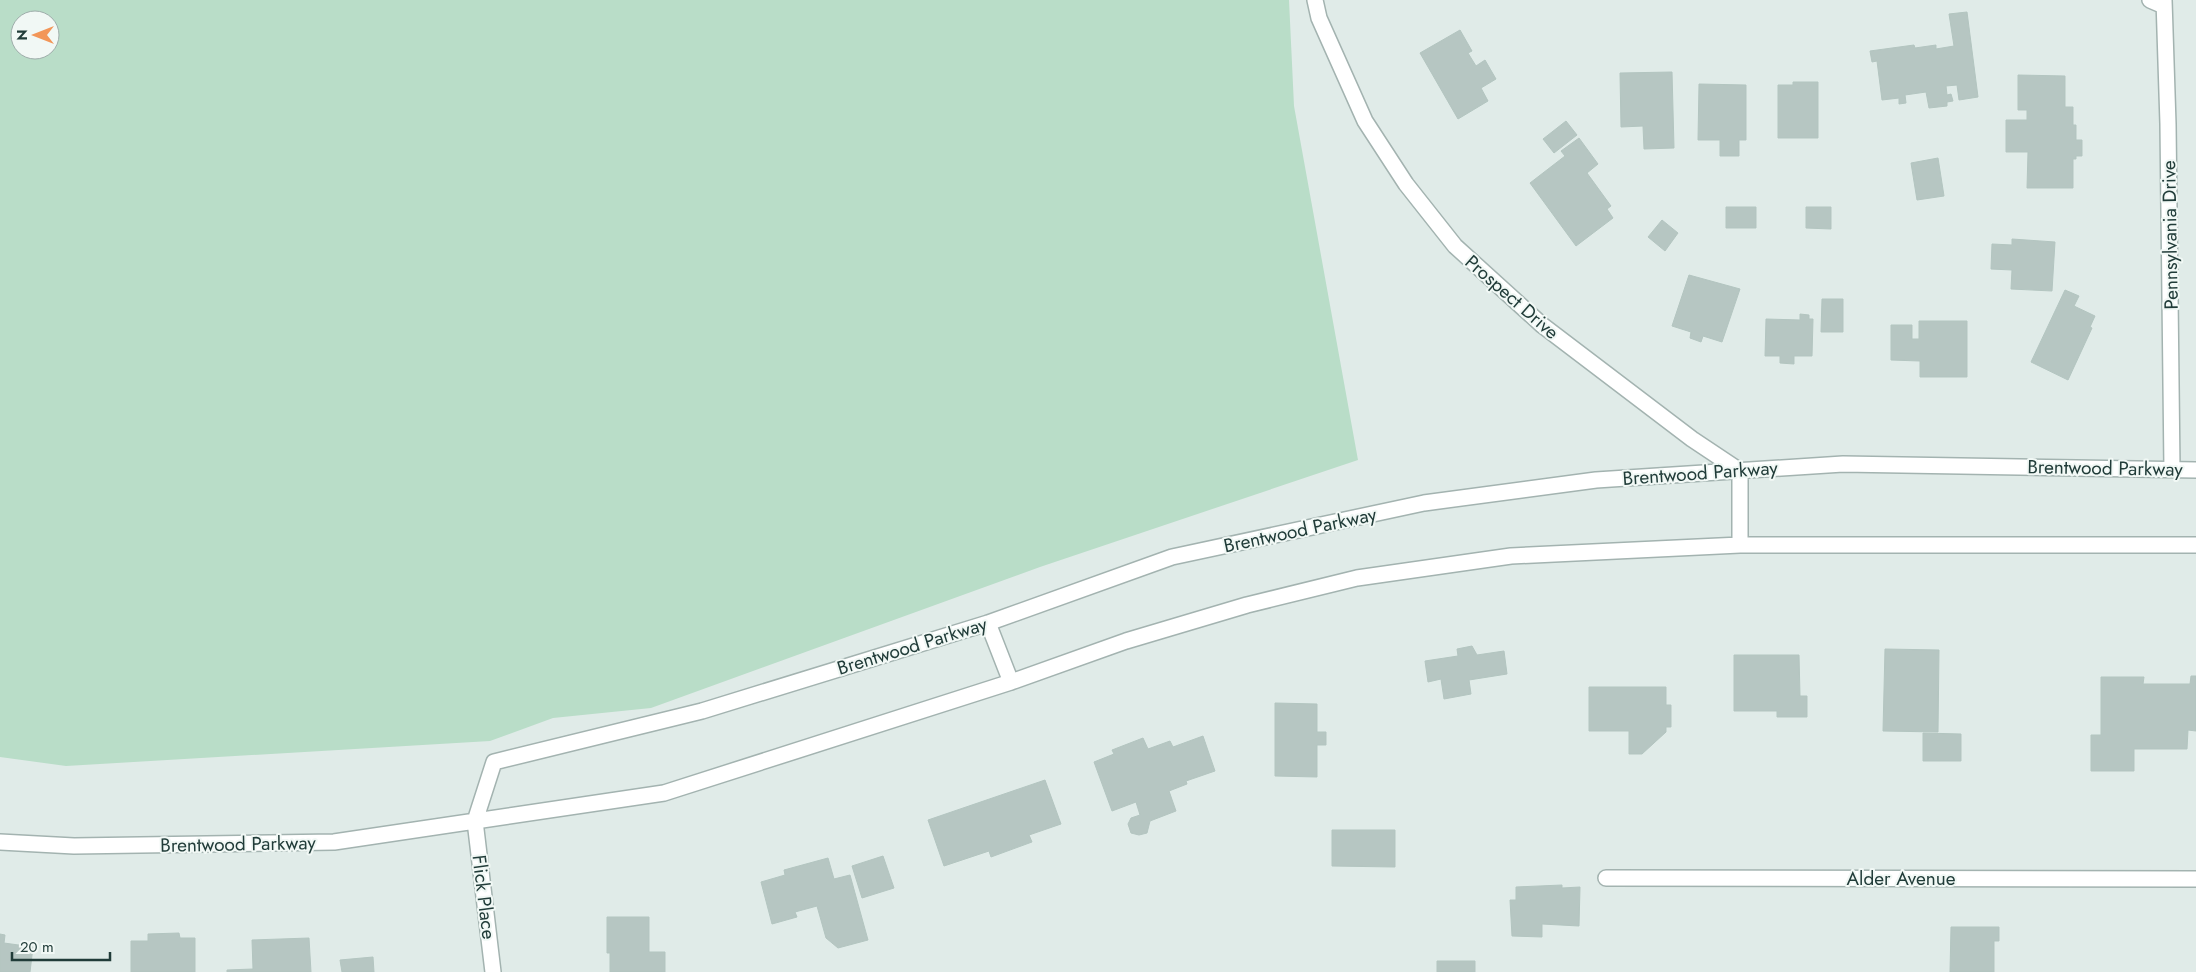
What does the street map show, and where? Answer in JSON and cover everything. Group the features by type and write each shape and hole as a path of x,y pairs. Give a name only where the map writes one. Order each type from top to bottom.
{"street":[{"name":"Prospect Drive","path":"1315,0 1319,18 1365,121 1406,184 1455,246 1542,325 1692,439 1740,471"},
{"name":"Pennsylvania Drive","path":"2160,2 2168,124 2172,469"},
{"name":"Brentwood Parkway","path":"475,821 494,762 702,710 988,623 1172,558 1424,503 1596,480 1843,464 2196,470"},
{"path":"1740,471 1740,545"},
{"name":"Brentwood Parkway","path":"0,842 74,846 334,842 664,793 1011,682 1126,641 1247,605 1357,578 1511,556 1740,545 2196,545"},
{"path":"988,623 1011,682"},
{"name":"Flick Place","path":"475,821 494,972"},
{"name":"Alder Avenue","path":"1606,878 2196,879"}],"green space":[{"path":"0,0 1289,0 1294,106 1358,460 1040,567 651,708 553,718 490,741 66,766 0,757"}],"building":[{"path":"1967,12 1978,97 1959,100 1957,85 1946,86 1947,95 1951,94 1953,101 1947,102 1947,106 1929,108 1926,92 1905,95 1906,103 1899,104 1899,98 1882,100 1877,61 1872,62 1870,51 1914,45 1915,48 1936,45 1936,49 1954,46 1949,14"},
{"path":"1460,30 1472,51 1468,53 1476,66 1485,60 1496,79 1481,88 1488,101 1458,119 1420,53"},
{"path":"1672,72 1674,148 1644,149 1643,126 1621,127 1620,73"},
{"path":"2018,75 2065,76 2065,107 2073,107 2073,125 2076,125 2076,140 2082,140 2082,156 2076,156 2076,159 2073,159 2073,188 2027,188 2028,152 2006,152 2006,120 2027,120 2027,110 2018,110"},
{"path":"1793,82 1818,82 1818,138 1778,138 1778,85 1793,85"},
{"path":"1699,84 1746,85 1746,140 1739,140 1739,156 1720,156 1720,140 1698,140"},
{"path":"1566,121 1577,135 1554,153 1543,139"},
{"path":"1579,138 1598,164 1587,173 1611,206 1607,209 1613,218 1576,246 1530,183 1565,156 1561,151"},
{"path":"1938,158 1944,196 1917,200 1911,163"},
{"path":"1726,207 1756,207 1756,228 1726,228"},
{"path":"1806,207 1831,207 1831,229 1806,228"},
{"path":"1662,220 1678,233 1665,251 1648,237"},
{"path":"2012,239 2055,242 2052,291 2011,289 2012,270 1991,269 1992,244 2012,245"},
{"path":"1689,275 1740,289 1722,342 1703,336 1701,342 1690,338 1691,332 1672,326"},
{"path":"2065,290 2079,296 2074,306 2095,316 2090,327 2092,328 2068,380 2031,362"},
{"path":"1822,299 1843,299 1843,332 1821,332"},
{"path":"1800,314 1809,315 1809,319 1813,319 1812,356 1794,356 1794,364 1780,363 1780,356 1765,356 1766,319 1800,320"},
{"path":"1919,321 1967,321 1967,377 1920,377 1920,361 1891,360 1891,325 1912,325 1912,339 1919,339"},
{"path":"1472,646 1477,655 1504,651 1507,674 1469,680 1471,694 1444,699 1441,679 1428,682 1425,661 1458,656 1457,649"},
{"path":"1885,649 1939,650 1938,732 1883,731"},
{"path":"1734,655 1799,655 1800,696 1807,696 1807,717 1777,717 1777,711 1734,711"},
{"path":"2191,676 2196,676 2196,731 2188,730 2187,749 2134,749 2134,771 2091,771 2091,735 2101,735 2101,677 2144,677 2143,684 2190,684"},
{"path":"1589,687 1666,687 1666,705 1671,705 1671,727 1666,727 1666,732 1642,754 1629,754 1629,731 1589,731"},
{"path":"1275,703 1317,704 1317,732 1326,732 1326,745 1317,745 1317,777 1275,776"},
{"path":"1923,733 1961,734 1961,761 1923,761"},
{"path":"1203,736 1215,771 1186,781 1187,784 1169,791 1176,811 1150,821 1147,833 1139,835 1131,833 1128,824 1131,818 1140,815 1136,802 1112,811 1094,762 1114,754 1112,750 1143,738 1148,749 1170,741 1173,747"},
{"path":"1045,780 1061,824 1029,835 1032,842 991,857 989,851 944,866 928,820"},
{"path":"1332,830 1395,830 1395,867 1332,866"},
{"path":"883,856 894,888 862,898 852,866"},
{"path":"828,858 834,879 850,875 868,940 838,948 826,938 817,906 795,912 797,917 772,924 761,882 785,875 784,870"},
{"path":"1562,885 1562,888 1580,887 1579,926 1542,924 1542,937 1512,936 1510,900 1516,900 1516,887"},
{"path":"607,917 649,917 649,952 665,952 665,972 610,972 610,953 607,953"},
{"path":"1951,927 1999,927 1999,941 1994,941 1994,972 1950,972"},
{"path":"179,933 180,938 195,938 195,972 131,972 131,941 148,941 148,934"},
{"path":"0,934 5,935 4,943 33,947 30,972 0,972"},
{"path":"309,938 311,972 227,972 227,970 253,969 252,940"},
{"path":"373,957 374,972 342,972 340,960"},
{"path":"1437,961 1475,961 1475,972 1437,972"}]}
